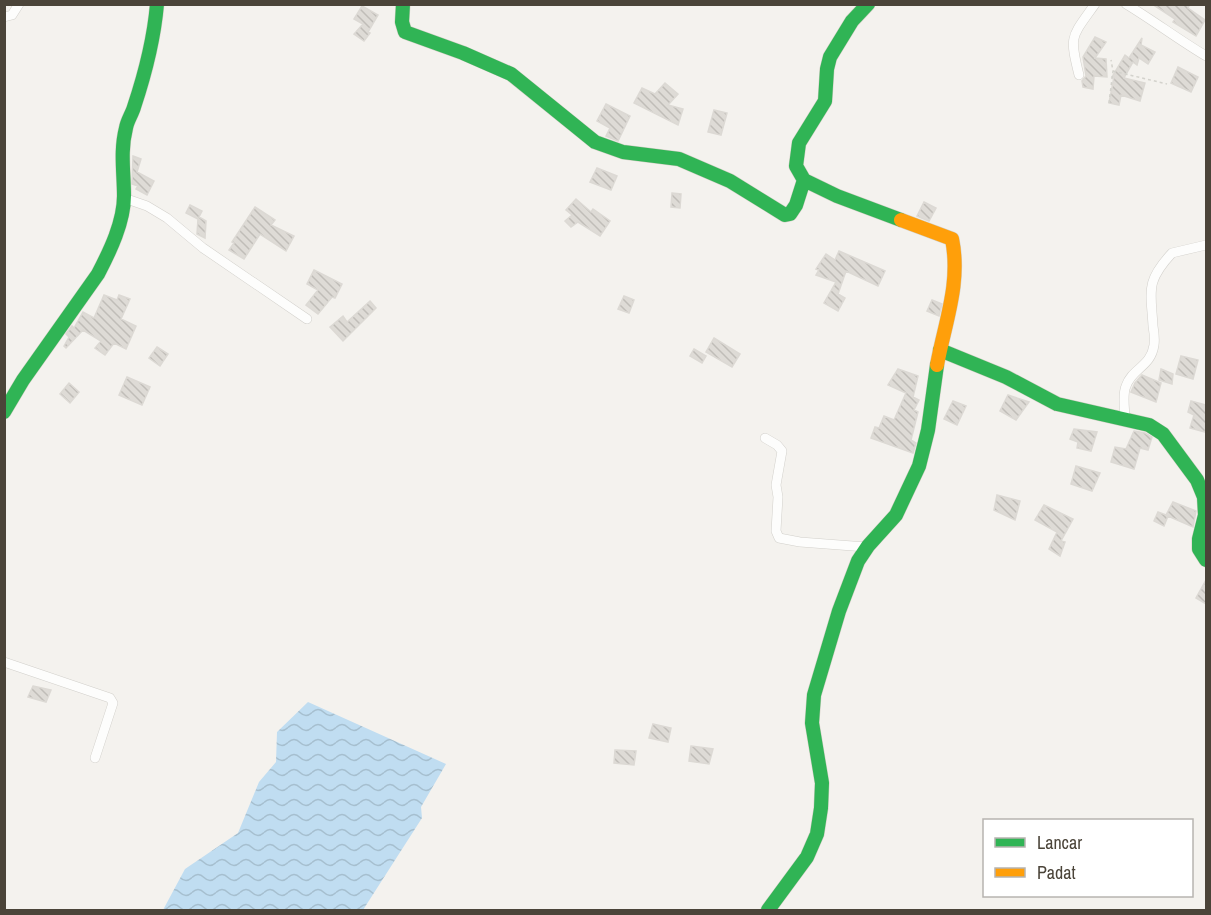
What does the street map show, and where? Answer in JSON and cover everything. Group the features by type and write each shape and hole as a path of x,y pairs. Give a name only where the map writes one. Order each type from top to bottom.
{"street":[{"path":"4,17 12,15 19,4"},
{"path":"4,412 23,380 66,322 102,266 120,224 124,198 122,168 126,126 134,108 150,50 157,4"},
{"path":"403,4 402,22 405,32 511,74 603,146 623,152 679,159 730,181 766,205 786,215 790,214 796,205 804,180"},
{"path":"768,910 777,895 802,866 814,842 823,790 811,708 841,607 866,547 894,519 923,453 940,350 957,268 952,240 837,196 804,180 796,166 799,143 825,101 830,57 852,21 867,4"},
{"path":"1079,75 1072,46 1073,36 1095,4"},
{"path":"1126,4 1155,21 1179,41 1206,56"},
{"path":"124,198 147,206 167,218 203,248 307,319"},
{"path":"1125,419 1126,386 1138,369 1149,362 1154,345 1150,300 1150,290 1154,279 1172,253 1206,245"},
{"path":"940,350 1006,376 1057,404 1149,425 1163,434 1197,480 1204,497 1205,515 1199,549 1206,560"},
{"path":"765,438 777,444 782,454 776,485 778,497 776,531 779,538 800,542 866,547"},
{"path":"4,662 110,698 112,704 95,758"}],"path":[{"path":"1109,103 1112,60"},
{"path":"1113,71 1167,84"}],"water":[{"path":"308,702 446,764 421,807 422,818 363,910 163,910 185,869 238,833 259,782 276,762 277,732"}],"building":[{"path":"1152,4 1190,4 1188,8 1205,20 1196,36 1173,22 1175,19"},
{"path":"362,6 378,15 364,41 354,34 363,24 354,19"},
{"path":"1095,37 1106,42 1095,58 1106,59 1107,77 1094,76 1093,89 1083,87 1082,81 1086,76 1083,57"},
{"path":"1142,38 1141,45 1155,52 1148,64 1139,58 1137,65 1133,62 1124,78 1145,83 1140,101 1121,95 1119,105 1109,103 1114,77 1112,77 1125,55 1129,58"},
{"path":"1178,67 1198,77 1191,92 1171,83"},
{"path":"665,83 678,94 668,105 683,109 678,125 634,103 642,88 655,94"},
{"path":"606,104 630,116 618,141 606,136 610,128 597,121"},
{"path":"714,110 727,113 721,135 708,132"},
{"path":"133,156 141,159 137,172 154,181 147,195 136,189 138,186 132,184"},
{"path":"597,168 617,176 611,190 590,182"},
{"path":"672,193 681,194 680,208 671,207"},
{"path":"576,199 591,212 593,209 610,221 600,236 578,222 571,227 565,221 572,215 566,210"},
{"path":"924,202 936,208 929,221 917,216"},
{"path":"190,205 202,211 199,217 206,221 205,238 197,234 198,219 186,213"},
{"path":"255,207 275,220 271,225 294,236 286,251 260,234 244,259 229,250"},
{"path":"839,251 885,271 878,286 846,271 838,294 845,298 838,311 824,303 836,282 816,275 819,270 816,269 826,254 835,260"},
{"path":"314,270 342,284 335,298 332,297 318,314 306,305 318,290 307,284"},
{"path":"104,295 117,300 119,295 130,299 121,319 136,326 126,349 114,343 105,355 95,348 101,341 83,330 66,348 64,346 69,337 66,334 72,326 74,328 83,312 94,318"},
{"path":"624,296 634,300 629,313 618,309"},
{"path":"932,300 942,304 939,316 927,311"},
{"path":"370,301 376,308 343,341 330,327 343,316 347,322"},
{"path":"714,338 740,354 732,367 706,352"},
{"path":"157,347 168,354 160,366 149,358"},
{"path":"694,349 706,356 702,363 690,356"},
{"path":"1181,356 1198,360 1193,379 1176,374"},
{"path":"898,369 918,376 913,397 919,400 914,410 918,412 911,440 916,443 913,453 871,438 875,427 879,428 884,416 894,420 906,393 888,385"},
{"path":"1161,369 1173,374 1172,384 1159,380"},
{"path":"1142,375 1161,383 1156,402 1131,392"},
{"path":"127,377 150,387 142,405 119,395"},
{"path":"69,383 79,392 70,403 60,394"},
{"path":"1008,395 1029,402 1016,420 1000,411"},
{"path":"953,401 966,406 957,425 944,419"},
{"path":"1191,401 1206,405 1205,432 1190,428 1194,415 1188,412"},
{"path":"1074,429 1097,432 1091,451 1077,448 1078,442 1070,439"},
{"path":"1134,431 1152,437 1148,450 1140,448 1134,469 1111,462 1115,447 1126,449"},
{"path":"1076,466 1100,473 1092,491 1071,484"},
{"path":"997,495 1020,501 1015,520 994,510"},
{"path":"1173,502 1196,511 1193,527 1168,516 1164,526 1154,521 1158,512 1166,515"},
{"path":"1044,505 1073,519 1061,541 1065,542 1060,556 1049,549 1057,532 1035,520"},
{"path":"1206,580 1206,604 1196,598"},
{"path":"33,686 51,690 46,702 28,697"},
{"path":"653,724 671,728 668,742 649,738"},
{"path":"691,746 713,749 709,764 689,761"},
{"path":"615,750 636,751 634,765 614,763"}],"traffic: fast":[{"path":"4,412 23,380 98,274 115,236 122,216 124,196 124,137 145,69 157,4"},
{"path":"403,4 402,22 405,32 463,53 511,74 595,142 623,152 679,159 730,181 785,215 790,214 796,205 804,180"},
{"path":"868,4 852,21 830,57 825,101 799,143 796,166 804,180 837,196 901,220"},
{"path":"940,350 1006,377 1057,404 1149,425 1163,434 1197,480 1204,497 1205,515 1199,549 1206,560"},
{"path":"768,910 807,857 817,834 822,783 812,723 814,695 839,611 858,561 868,546 896,515 919,466 928,430 937,365"}],"traffic: slow":[{"path":"901,220 952,239 955,271 951,302 937,365"}]}
